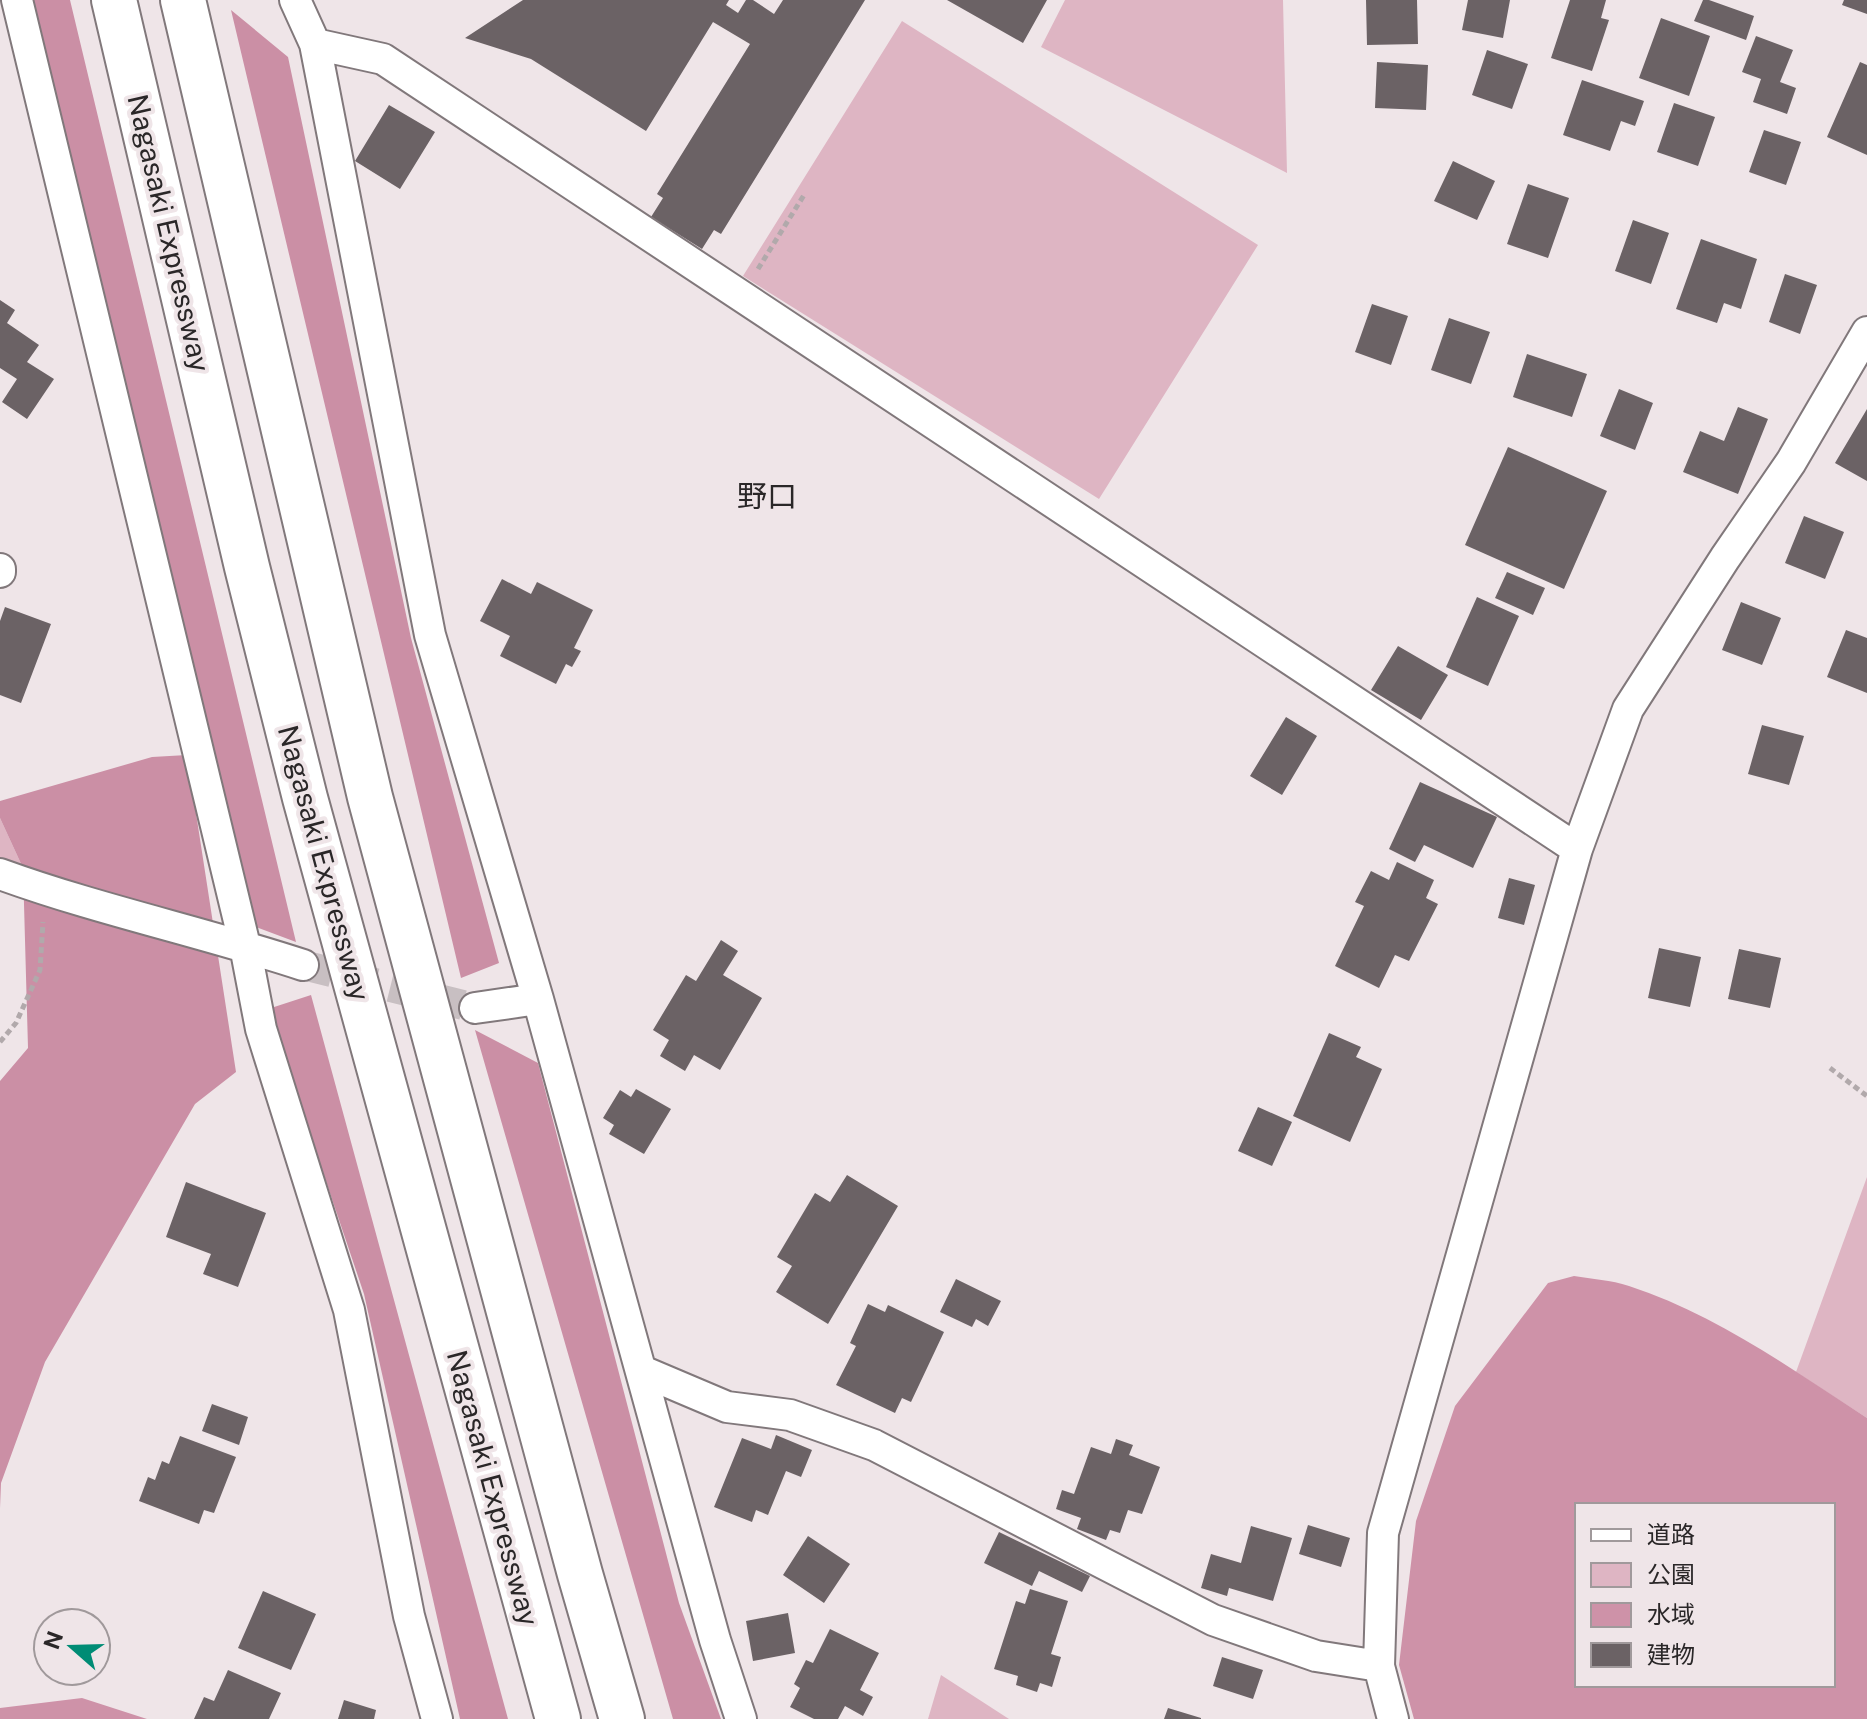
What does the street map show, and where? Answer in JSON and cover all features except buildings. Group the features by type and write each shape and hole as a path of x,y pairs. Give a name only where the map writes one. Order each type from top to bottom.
{"highway":[{"name":"Nagasaki Expressway","path":"114,0 247,567 305,798 558,1719"},
{"path":"183,0 370,797 622,1719"}],"street":[{"path":"17,0 245,946 261,1029 349,1310 409,1616 437,1719"},
{"path":"295,0 315,44 430,635 538,999 715,1640 741,1719"},
{"path":"315,44 383,59 1577,849"},
{"path":"1393,1719 1379,1666 1383,1533 1577,849 1628,709 1791,462 1867,332"},
{"path":"0,874 44,890 303,965"},
{"path":"475,1008 538,999"},
{"path":"642,1371 727,1407 790,1415 874,1445 1213,1620 1316,1656 1379,1666"}],"path":[{"path":"741,297 804,195"},
{"path":"0,1042 16,1023 40,970 44,890"},
{"path":"1830,1068 1867,1096"}],"green space":[{"path":"1065,0 1283,0 1287,173 1041,47"},
{"path":"902,21 1258,245 1099,499 743,276"},
{"path":"0,818 23,868 0,862"},
{"path":"1867,1177 1867,1418 1796,1372"},
{"path":"941,1675 1009,1719 928,1719"}],"shaded area":[{"path":"32,0 70,0 296,942 251,925"},
{"path":"231,10 288,57 411,638 499,963 461,978"},
{"path":"187,755 236,1072 195,1104 45,1362 1,1483 0,1508 0,1081 28,1048 23,868 0,818 0,801 152,757"},
{"path":"311,995 508,1719 460,1719 364,1294 268,1009"},
{"path":"475,1030 538,1063 679,1603 721,1719 673,1719"}],"water":[{"path":"1574,1276 1622,1284 1692,1312 1752,1344 1867,1418 1867,1719 1414,1719 1399,1665 1416,1521 1455,1406 1548,1283"},
{"path":"82,1698 147,1719 0,1719 0,1708"}],"tunnel":[{"path":"303,965 475,1008"}],"district":[{"name":"野口","path":"767,497"}]}
